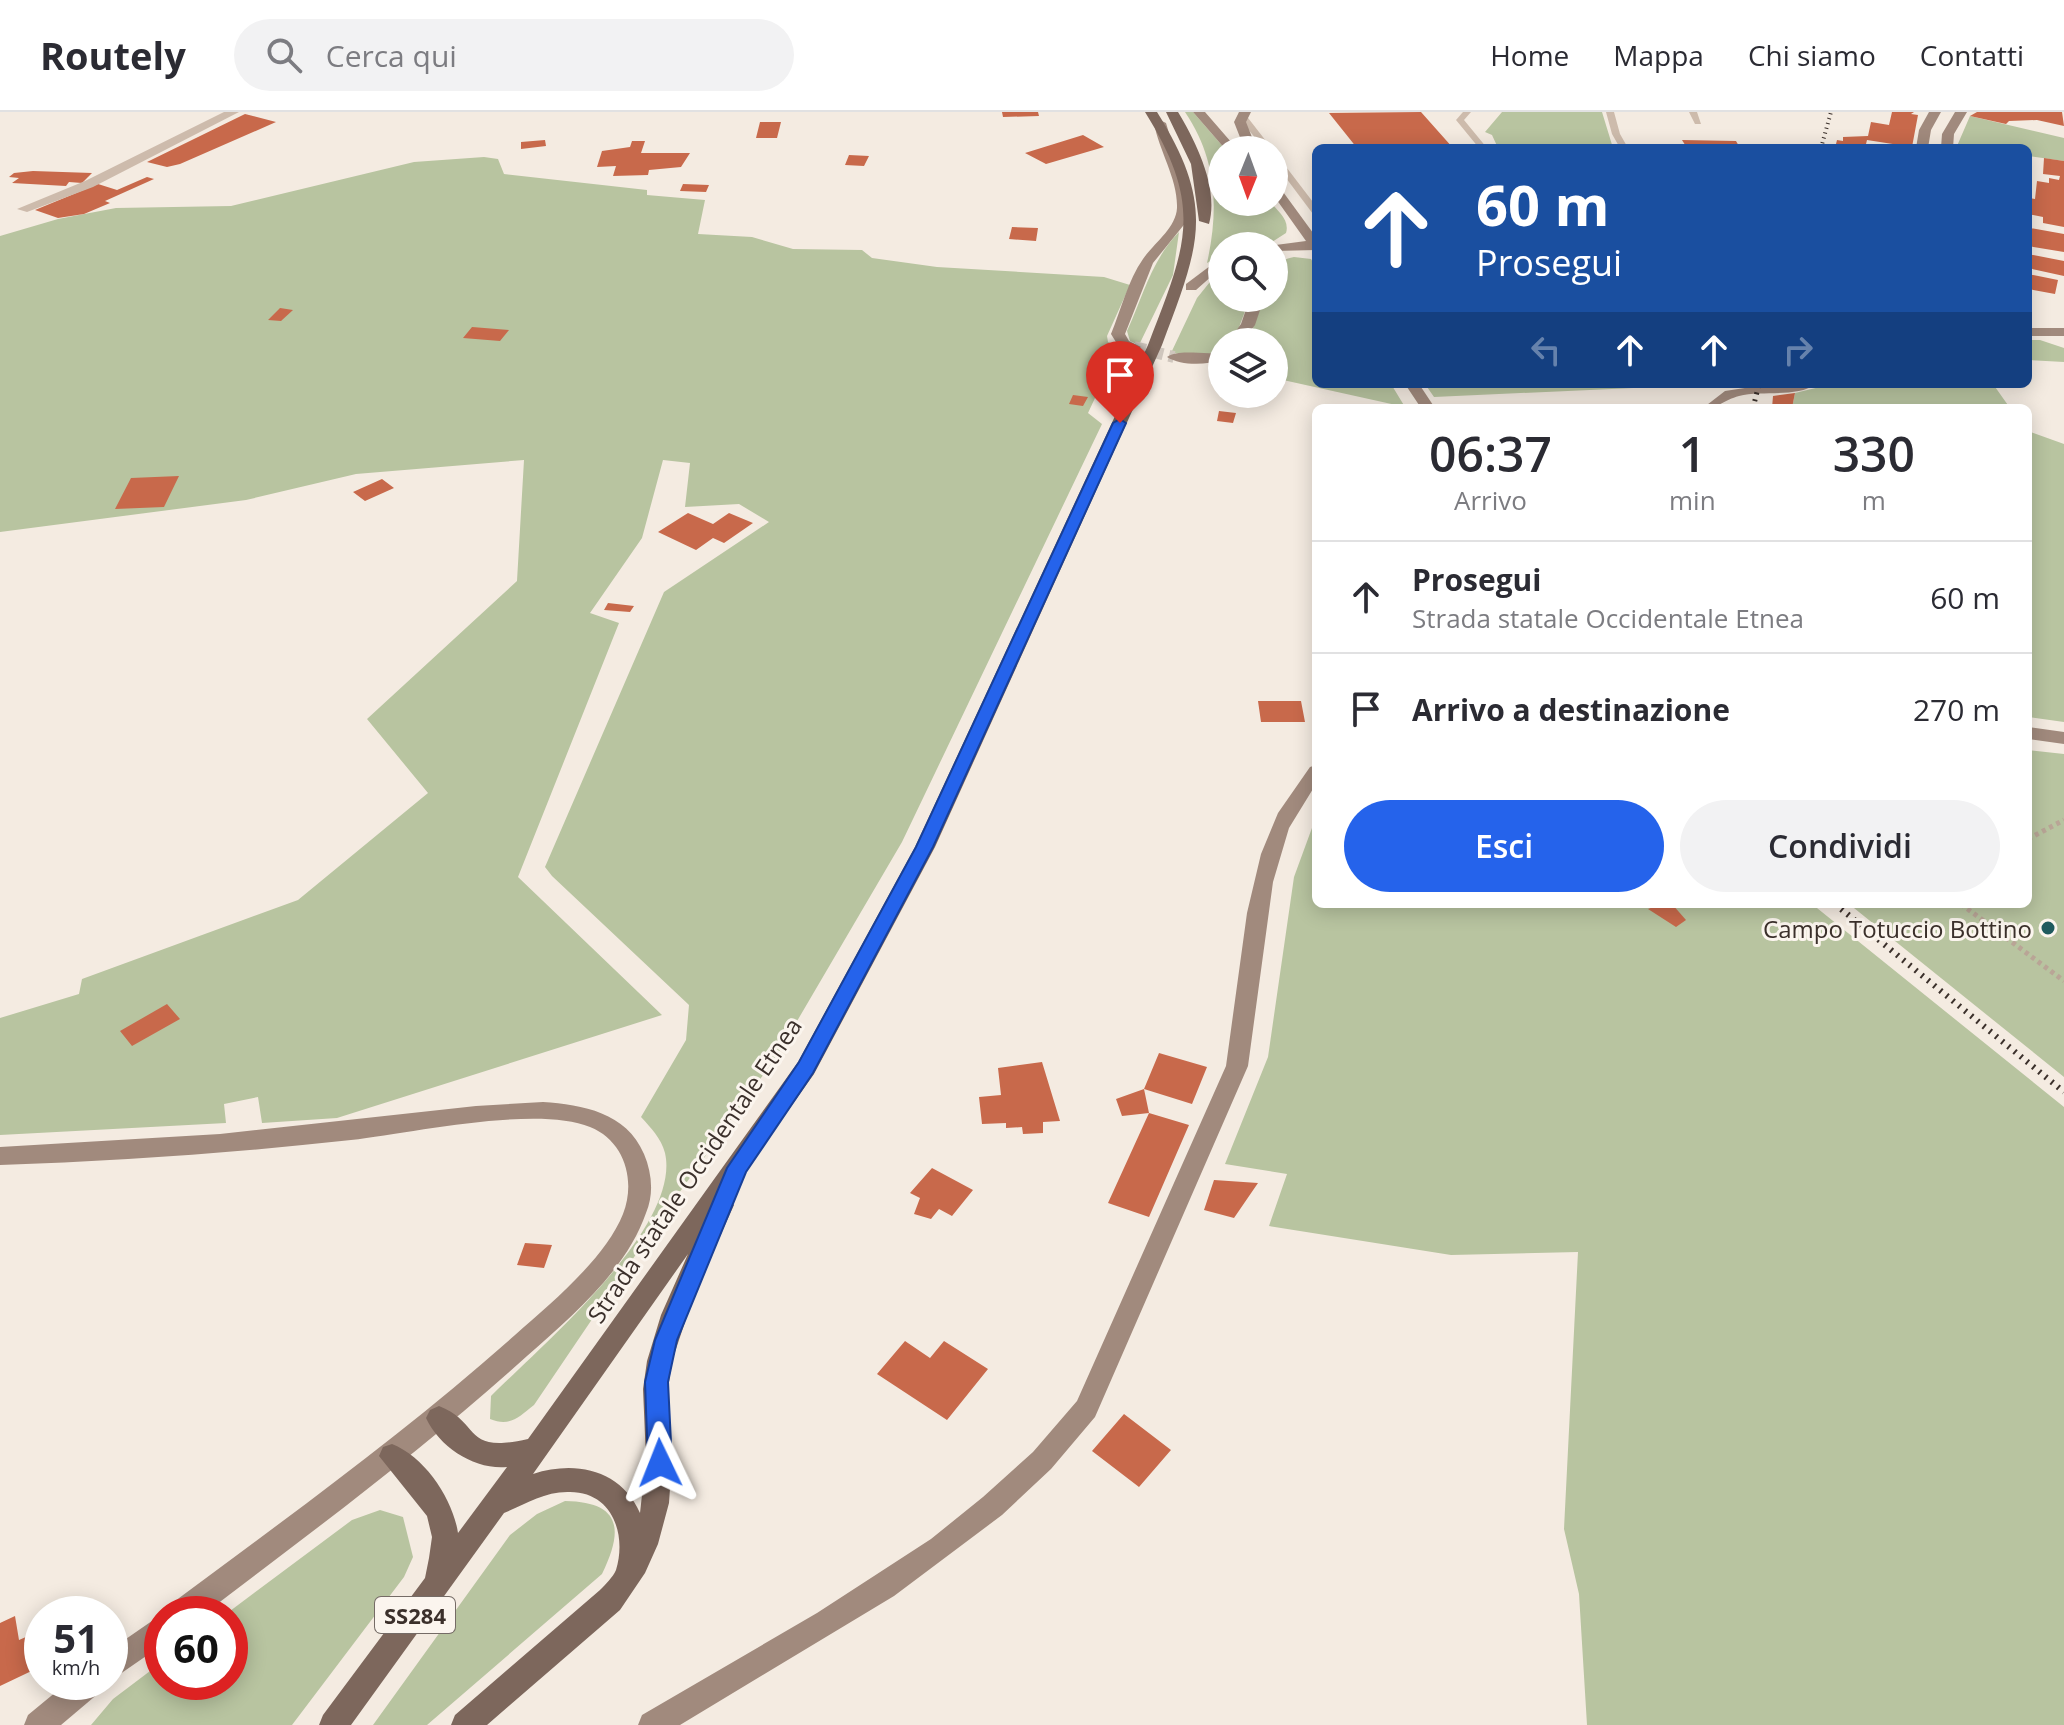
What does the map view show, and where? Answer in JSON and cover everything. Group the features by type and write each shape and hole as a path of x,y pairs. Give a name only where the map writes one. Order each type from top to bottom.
{"main road":[{"path":"1155,345 1191,287 1198,268 1205,220 1204,193 1193,146 1172,112"},
{"path":"1155,345 1184,268 1193,224 1189,188 1156,118"},
{"name":"Strada statale Occidentale Etnea","path":"333,1725 536,1449 806,1068 925,847 1155,345"},
{"path":"465,1725 610,1600 629,1579 653,1525 660,1463 656,1382 666,1340 737,1168"},
{"path":"439,1418 477,1452 498,1458 536,1449"},
{"path":"392,1456 424,1486 439,1510 446,1538 437,1586"},
{"path":"496,1504 540,1484 573,1477 605,1485 621,1501 631,1529 629,1579"}],"street":[{"path":"23,209 89,184 233,112"},
{"path":"1199,112 1220,136"},
{"path":"1217,112 1237,136"},
{"path":"1923,144 1925,130 1935,112"},
{"path":"1947,144 1948,134 1961,112"},
{"path":"1243,114 1240,122 1244,136"},
{"path":"1134,347 1124,344 1118,334 1147,262 1181,221 1183,213 1181,191 1156,118"},
{"path":"1288,207 1312,241"},
{"path":"1288,252 1299,245"},
{"path":"1288,246 1312,245"},
{"path":"1191,287 1208,273"},
{"path":"2032,332 2064,332"},
{"path":"1174,357 1208,360"},
{"path":"1713,404 1730,395 1780,388"},
{"path":"2032,734 2064,738"},
{"path":"652,1725 918,1566 1014,1491 1056,1449 1086,1409 1237,1066 1265,879 1279,830 1312,777"},
{"path":"0,1156 350,1131 558,1111 594,1118 618,1132 635,1154 641,1175 638,1199 629,1226 600,1266 536,1333 392,1456 205,1596"},
{"path":"38,1725 68,1700"}],"lane":[{"path":"1610,112 1622,144"},
{"path":"1693,112 1698,122"},
{"path":"1243,114 1259,136"},
{"path":"1464,116 1481,144"},
{"path":"1288,176 1312,208"},
{"path":"1291,211 1312,213"}],"path":[{"path":"2032,837 2064,820"},
{"path":"1966,908 2064,981"}],"green space":[{"path":"1185,112 1193,112 1214,136 1208,136 1208,162 1204,148"},
{"path":"1502,112 1602,112 1612,144 1496,144 1492,135 1485,132"},
{"path":"1970,116 2064,138 2064,161 2032,157 2032,144 1958,144"},
{"path":"484,157 498,159 504,174 647,190 647,195 705,200 698,234 752,237 793,249 862,250 872,258 937,267 1104,277 1130,285 1107,336 1108,342 1133,353 1112,397 1095,398 1088,413 1102,424 902,842 776,1057 647,1238 534,1405 514,1420 503,1422 490,1419 491,1396 603,1284 652,1215 664,1183 665,1153 641,1117 686,1040 689,1005 545,867 664,592 769,522 739,504 685,507 690,463 663,460 642,538 590,613 619,623 518,877 662,1015 337,1118 262,1123 258,1097 224,1104 226,1123 0,1135 0,1018 79,994 82,979 298,900 428,793 367,719 517,581 524,460 356,474 246,500 0,532 0,236 58,219 116,208 231,206 414,162"},
{"path":"1213,216 1282,216 1287,228 1286,232 1212,232"},
{"path":"1179,232 1173,275 1139,345 1130,341 1127,331 1161,254"},
{"path":"1288,258 1311,259 1312,386 1288,381 1288,328 1253,328 1259,312 1288,312"},
{"path":"1208,284 1208,312 1245,312 1239,328 1208,328 1208,356 1171,353 1197,298"},
{"path":"2032,340 2064,348 2064,362 2032,360"},
{"path":"1319,388 1393,388 1403,404 1391,404"},
{"path":"1428,388 1633,388 1434,397"},
{"path":"1816,388 1996,388 2007,404 1793,404 1795,393"},
{"path":"2032,432 2064,444 2064,722 2032,718"},
{"path":"2032,750 2064,754 2064,1077 1854,908 2032,908"},
{"path":"1312,828 1312,908 1817,908 2064,1107 2064,1725 1587,1725 1579,1594 1564,1529 1578,1252 1451,1255 1269,1226 1287,1174 1225,1164 1268,1057 1294,877"},
{"path":"565,1501 598,1506 613,1521 613,1544 602,1574 427,1725 373,1725 510,1535 537,1514"},
{"path":"380,1510 403,1517 413,1557 404,1577 292,1725 91,1725 112,1700 128,1700 128,1688 144,1676 144,1700 248,1700 248,1598 352,1520"}],"building":[{"path":"1002,112 1038,112 1039,116 1003,117"},
{"path":"1421,112 1449,144 1354,144 1329,113"},
{"path":"1892,112 1914,112 1911,114 1918,115 1913,144 1867,140 1866,144 1836,144 1837,140 1843,141 1843,137 1868,136 1871,122 1889,125"},
{"path":"1977,112 2062,112 2064,126 2037,120 2009,121 2006,124 1970,116"},
{"path":"245,114 276,122 180,164 167,167 147,162"},
{"path":"760,122 781,122 777,138 756,138"},
{"path":"1083,135 1104,147 1046,164 1025,153"},
{"path":"545,140 546,146 521,149 521,142"},
{"path":"1682,140 1736,141 1738,144 1684,144"},
{"path":"632,141 645,141 641,153 690,153 681,167 649,170 648,175 613,176 616,166 597,167 602,151 630,147"},
{"path":"849,155 869,156 864,166 845,165"},
{"path":"2044,158 2064,161 2064,227 2043,223 2043,217 2032,215 2037,181 2049,183 2049,178 2059,180 2060,176 2043,174"},
{"path":"14,173 92,173 82,183 69,182 66,186 12,183 19,178 9,177"},
{"path":"147,177 154,179 84,214 58,218 35,210 98,184 117,190"},
{"path":"683,184 709,185 706,192 680,191"},
{"path":"1012,227 1038,228 1036,241 1009,239"},
{"path":"2032,228 2064,234 2064,252 2032,247"},
{"path":"2032,255 2064,261 2064,276 2032,269"},
{"path":"2032,275 2058,280 2055,294 2032,290"},
{"path":"280,308 293,310 281,321 268,320"},
{"path":"472,327 509,330 500,341 463,338"},
{"path":"1795,393 1793,404 1772,404 1773,396"},
{"path":"1073,395 1088,397 1083,406 1069,404"},
{"path":"1219,411 1236,413 1233,423 1217,421"},
{"path":"179,476 164,507 115,509 131,478"},
{"path":"382,479 394,488 365,501 353,492"},
{"path":"688,513 713,524 729,513 753,523 724,543 713,538 696,550 658,532"},
{"path":"608,603 634,606 630,612 604,610"},
{"path":"1258,701 1301,701 1305,722 1261,722"},
{"path":"1676,908 1686,920 1676,927 1648,909"},
{"path":"167,1004 180,1019 132,1046 120,1031"},
{"path":"1159,1053 1207,1067 1192,1104 1144,1089"},
{"path":"1042,1062 1060,1121 1043,1122 1043,1133 1023,1134 1022,1127 1006,1128 1006,1123 982,1124 979,1097 1001,1095 998,1068"},
{"path":"1144,1089 1149,1113 1122,1116 1116,1099"},
{"path":"1149,1113 1189,1125 1149,1217 1108,1203"},
{"path":"932,1168 973,1190 952,1216 939,1209 931,1219 914,1214 920,1198 910,1193"},
{"path":"1214,1180 1258,1183 1234,1218 1204,1210"},
{"path":"525,1243 552,1245 544,1268 517,1265"},
{"path":"905,1341 930,1358 944,1341 988,1369 947,1420 877,1374"},
{"path":"1124,1414 1171,1450 1139,1487 1092,1451"},
{"path":"15,1616 19,1640 24,1638 24,1675 0,1686 0,1623"}],"tunnel":[{"path":"1134,347 1174,357"}],"railway":[{"path":"1822,144 1831,112"},
{"path":"1754,404 1758,388"},
{"path":"1840,908 2064,1092"}],"place":[{"name":"Campo Totuccio Bottino","path":"2048,928"}],"route":[{"path":"660,1463 656,1382 666,1340 737,1168 806,1068 925,847 1120,423"}]}
